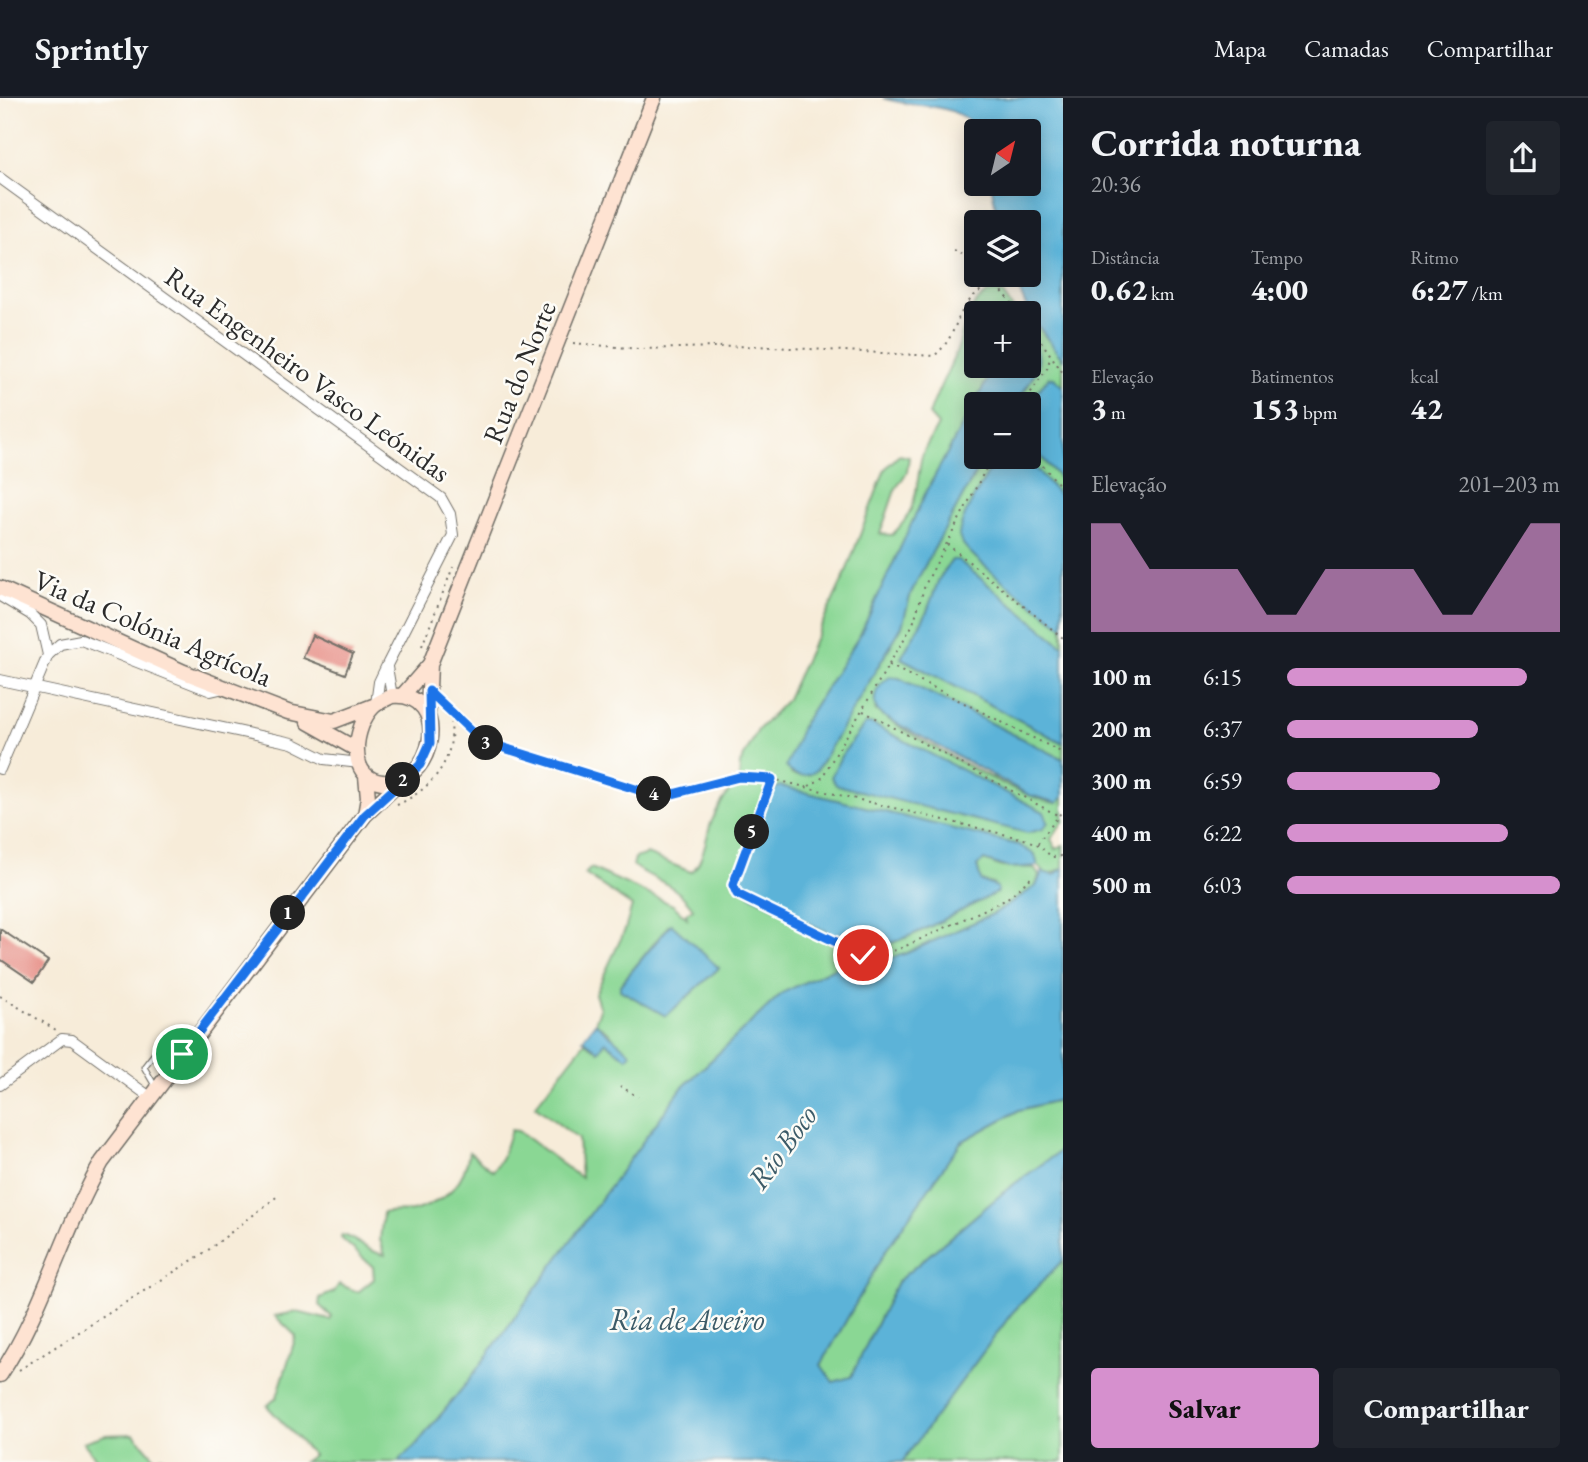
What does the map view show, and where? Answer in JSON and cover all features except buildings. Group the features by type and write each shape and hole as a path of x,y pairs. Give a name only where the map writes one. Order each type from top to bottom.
{"main road":[{"name":"Rua do Norte","path":"428,713 430,664 653,98"},
{"name":"Via da Colónia Agrícola","path":"0,588 225,688 288,712 334,721 375,705"},
{"name":"Rua do Norte","path":"397,696 430,664"},
{"path":"5,1375 85,1191 102,1162 365,815 401,781 413,774 426,754 432,726 428,713 421,704 397,696 375,705 358,733 360,763 368,798 365,815"},
{"name":"Via da Colónia Agrícola","path":"288,712 360,763"},
{"path":"360,763 377,782 401,781"}],"street":[{"name":"Rua Engenheiro Vasco Leónidas","path":"0,178 441,498 450,514 453,535 387,663 379,682 375,705"},
{"path":"0,596 30,614 41,625 48,656"},
{"path":"0,769 48,656 61,644 81,640 211,691 225,688"},
{"path":"387,663 387,680 397,696"},
{"path":"0,680 292,743 324,760 360,763"},
{"path":"0,1085 62,1039 72,1040 153,1093"}],"lane":[{"path":"429,691 482,741 661,797"},
{"path":"153,1093 144,1067 158,1049 182,1054"}],"path":[{"path":"954,251 964,256"},
{"path":"558,340 583,346 639,349 755,346 934,356 950,343 956,322 970,299 986,287"},
{"path":"999,287 1010,301"},
{"path":"1041,342 1063,373"},
{"path":"1031,392 1048,367 1050,355"},
{"path":"1041,464 1063,489"},
{"path":"808,787 821,779 913,624 925,585 986,469"},
{"path":"946,543 1063,638"},
{"path":"889,665 1063,753"},
{"path":"862,710 917,742 1059,816"},
{"path":"661,797 739,777 772,779 1037,844 1052,857 1063,856"},
{"path":"772,779 733,885 737,894 845,950 863,955 897,950 1005,900 1032,877"},
{"path":"1037,844 1063,810"},
{"path":"0,996 72,1040"},
{"path":"620,1086 638,1097"},
{"path":"5,1375 207,1251 279,1195"}],"green space":[{"path":"994,291 1003,294 1008,301 978,301"},
{"path":"964,329 964,378 988,378 981,392 964,392 964,423 927,490 860,635 803,724 791,774 807,774 820,765 902,626 911,593 977,469 991,469 968,513 976,558 1063,627 1063,646 958,560 952,560 939,579 926,614 901,658 1063,743 1063,759 899,678 875,710 936,748 1019,791 1057,803 1063,796 1063,822 1051,839 1056,849 1063,845 1063,868 1049,875 1019,845 774,787 741,878 742,887 849,943 876,946 902,939 996,893 993,884 981,881 977,866 984,860 1002,867 1034,868 1039,875 1036,886 995,913 907,953 871,965 851,960 782,993 682,1088 467,1383 416,1445 398,1462 303,1462 313,1455 267,1406 277,1397 296,1336 275,1316 297,1312 330,1320 332,1317 319,1305 320,1298 334,1292 339,1284 358,1292 374,1279 373,1267 341,1238 342,1235 385,1255 380,1240 383,1213 408,1212 437,1202 459,1182 469,1152 493,1171 502,1157 511,1130 518,1131 581,1178 578,1139 535,1106 585,1042 598,1051 605,1042 627,1058 609,1032 595,1023 600,1009 595,994 625,930 632,906 585,874 591,868 673,905 687,918 686,913 693,909 686,900 673,888 633,866 635,858 647,854 691,872 695,868 704,850 713,817 739,782 740,764 758,730 786,701 844,577 885,469 899,455 909,457 907,472 895,490 880,534 892,535 907,517 916,492 922,456 938,425 929,415","holes":["669,925 719,968 666,1016 620,990 620,985"]},
{"path":"1041,330 1063,360 1063,387 1049,377 1037,392 1023,392 1030,378 1041,378"},
{"path":"1041,457 1063,482 1063,499 1036,469 1041,469"},
{"path":"1063,1099 1063,1149 1010,1187 897,1282 851,1377 833,1383 821,1365 886,1250 961,1142 1019,1110"},
{"path":"1063,1260 1063,1462 902,1462 1012,1313"},
{"path":"134,1434 156,1459 162,1456 167,1462 99,1462 83,1442 105,1435"}],"water":[{"path":"883,98 1063,98 1063,360 1041,330 1041,301 1024,301 1019,287 1041,287 1041,210 996,210 993,196 1041,196 1041,119 966,119 947,110"},
{"path":"1049,377 1063,387 1063,482 1041,457 1041,392 1037,392"},
{"path":"988,378 1032,378 1023,392 981,392"},
{"path":"964,423 964,469 977,469 911,593 902,626 817,770 804,776 793,773 786,767 803,724 860,635 927,490"},
{"path":"990,469 1036,469 1063,499 1063,627 987,568 962,543 959,535 969,506"},
{"path":"952,560 958,560 1063,646 1063,743 901,658 926,614 939,579"},
{"path":"890,677 899,678 1063,759 1063,796 1058,803 1029,795 883,716 876,707 875,696 880,685"},
{"path":"865,724 872,724 1044,812 1048,822 1043,829 1027,833 836,785 831,777 841,756"},
{"path":"780,786 1019,845 1035,855 1038,866 1009,868 984,860 977,866 981,881 997,887 997,893 888,944 876,946 850,943 752,896 742,887 741,879 771,791"},
{"name":"Ria de Aveiro","path":"1063,868 1063,1099 1019,1110 961,1142 886,1250 821,1365 833,1382 851,1377 897,1282 1010,1187 1063,1149 1063,1260 1012,1313 902,1462 398,1462 416,1445 467,1383 682,1088 782,993 851,960 871,965 907,953 995,913 1036,886 1042,872 1054,875"},
{"path":"671,924 719,968 666,1016 620,990 620,985"},
{"path":"595,1023 631,1053 627,1058 605,1042 599,1051 583,1039"}],"route":[{"path":"182,1054 365,815 420,765 430,743 432,726 428,713 429,691 482,741 661,797 697,785 739,777 772,779 733,885 737,894 845,950 863,955"}],"water label":[{"name":"Rio Boco","path":"782,1147"}]}
